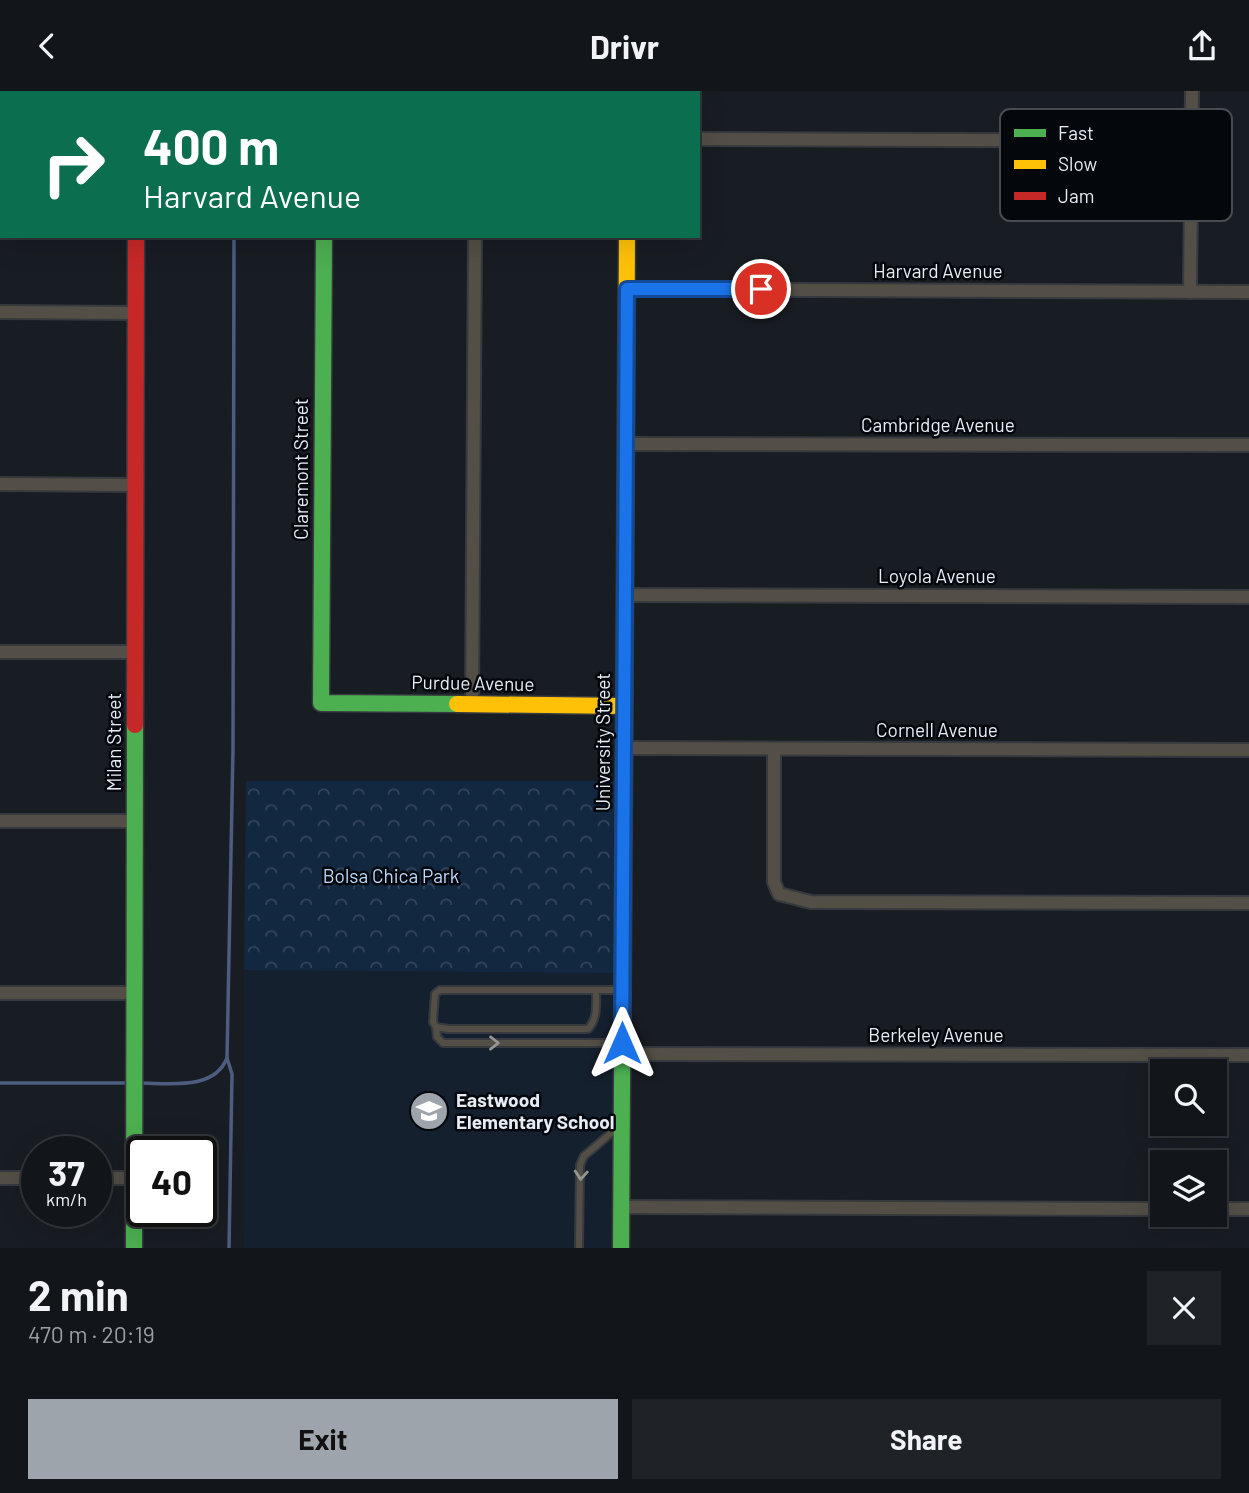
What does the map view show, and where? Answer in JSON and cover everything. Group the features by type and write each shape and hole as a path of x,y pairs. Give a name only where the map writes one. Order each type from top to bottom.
{"street":[{"path":"1192,91 1192,109"},
{"path":"700,139 1000,140"},
{"path":"1190,221 1190,292"},
{"name":"Milan Street","path":"134,1136 136,238"},
{"name":"Claremont Street","path":"321,703 324,238"},
{"path":"472,703 475,238"},
{"name":"University Street","path":"621,1248 627,238"},
{"name":"Harvard Avenue","path":"627,289 1249,292"},
{"path":"0,312 136,313"},
{"name":"Cambridge Avenue","path":"626,444 1249,445"},
{"path":"0,484 136,485"},
{"name":"Loyola Avenue","path":"625,595 1249,597"},
{"path":"0,652 135,652"},
{"name":"Purdue Avenue","path":"321,703 624,706"},
{"name":"Cornell Avenue","path":"624,748 1249,750"},
{"path":"774,749 774,882 779,894 811,902 1249,903"},
{"path":"0,821 135,821"},
{"path":"0,993 134,993"},
{"name":"Berkeley Avenue","path":"622,1048 1249,1055"},
{"path":"0,1178 21,1178"},
{"path":"621,1207 1150,1209"},
{"path":"1227,1209 1249,1209"},
{"name":"Milan Street","path":"134,1227 134,1248"}],"lane":[{"path":"622,990 440,990 435,995 433,1022 438,1037 443,1042 622,1048"},
{"path":"436,1027 589,1028 596,1015 596,990"},
{"path":"579,1248 580,1165 584,1156 622,1125"}],"shaded area":[{"name":"Eastwood Elementary School","path":"244,970 615,973 613,1248 244,1248"}],"green space":[{"name":"Bolsa Chica Park","path":"246,781 616,781 615,973 244,970"}],"waterway":[{"path":"138,1083 176,1084 201,1080 221,1069 227,1058 233,749 234,238"},
{"path":"227,1058 232,1074 229,1248"},
{"path":"0,1083 127,1083"}],"traffic: fast":[{"path":"324,238 321,703 457,704"},
{"path":"134,1248 135,725"},
{"path":"621,1248 624,756"}],"traffic: slow":[{"path":"624,756 627,238"},
{"path":"457,704 624,706"}],"traffic: jam":[{"path":"135,725 136,238"}],"place":[{"name":"Eastwood Elementary School","path":"429,1111"}],"route":[{"path":"622,1043 627,289 761,289"}]}
